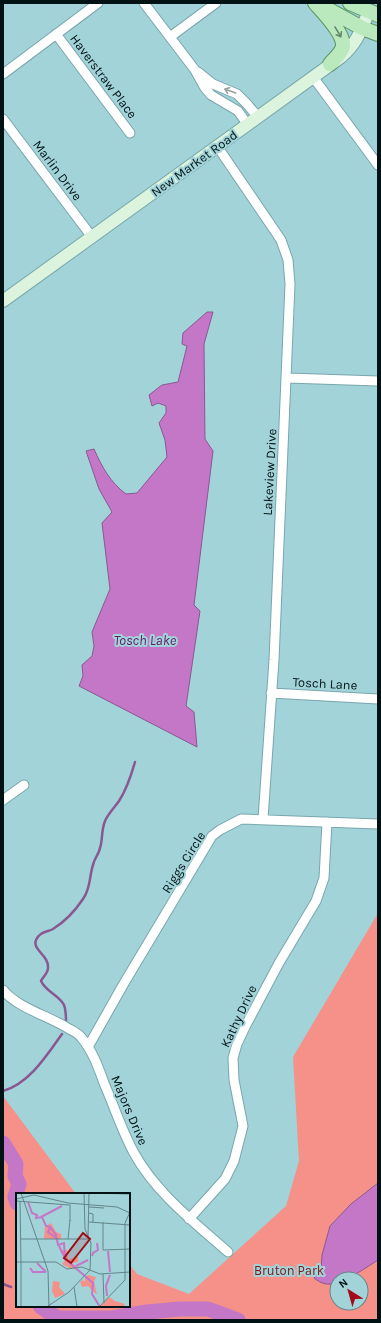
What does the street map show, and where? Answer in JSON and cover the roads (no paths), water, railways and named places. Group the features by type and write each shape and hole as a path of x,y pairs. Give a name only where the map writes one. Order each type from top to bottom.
{"main road":[{"path":"316,3 362,28 378,34"},
{"path":"316,3 333,24 342,40 343,46 341,51 330,64"},
{"path":"350,3 373,13"}],"street":[{"path":"3,74 98,3"},
{"path":"144,3 195,70 204,88 211,95 238,111 248,125"},
{"path":"170,37 216,3"},
{"name":"New Market Road","path":"4,300 248,125 351,48 362,28 373,13"},
{"name":"Haverstraw Place","path":"56,34 130,134"},
{"path":"195,70 213,84 237,94 258,117"},
{"path":"313,76 378,165"},
{"name":"Marlin Drive","path":"3,119 92,237"},
{"name":"Lakeview Drive","path":"217,146 281,240 288,260 290,284 274,653 263,819"},
{"path":"287,378 378,381"},
{"name":"Tosch Lane","path":"271,693 378,699"},
{"path":"3,800 24,785"},
{"name":"Riggs Circle","path":"88,1047 123,985 212,836 241,819 378,824"},
{"name":"Kathy Drive","path":"190,1218 225,1180 234,1161 243,1126 234,1080 233,1058 237,1044 245,1027 279,963 316,901 324,878 327,822"},
{"name":"Majors Drive","path":"4,993 23,1006 80,1035 96,1061 134,1153 156,1185 228,1252"}],"water":[{"name":"Tosch Lake","path":"207,312 213,312 204,344 205,439 213,451 194,605 200,611 186,706 194,712 197,747 79,686 83,676 82,665 92,656 94,646 92,632 110,589 102,523 112,512 99,489 86,451 94,449 107,474 126,494 137,493 167,457 165,440 159,423 166,413 166,406 158,403 152,406 149,395 162,385 178,382 187,346 182,344 183,333"},
{"path":"378,1183 378,1260 361,1271 329,1271 329,1284 322,1283 314,1278 321,1270 322,1255 330,1226 351,1204"}],"waterway":[{"path":"66,1022 66,1011 64,1005 43,985 41,981 47,972 48,963 36,947 36,940 41,934 53,929 66,919 77,908 86,895 92,869 101,845 105,821 124,792 135,762"},
{"path":"3,1091 21,1082 37,1068 62,1034"},
{"path":"3,1143 16,1164 15,1176 19,1184 16,1193"},
{"path":"16,1194 16,1200"},
{"path":"3,1284 11,1287"},
{"path":"41,1307 57,1318 112,1318 147,1312 180,1309 208,1309 238,1320"}],"park label":[{"name":"Bruton Park","path":"289,1270"}]}
